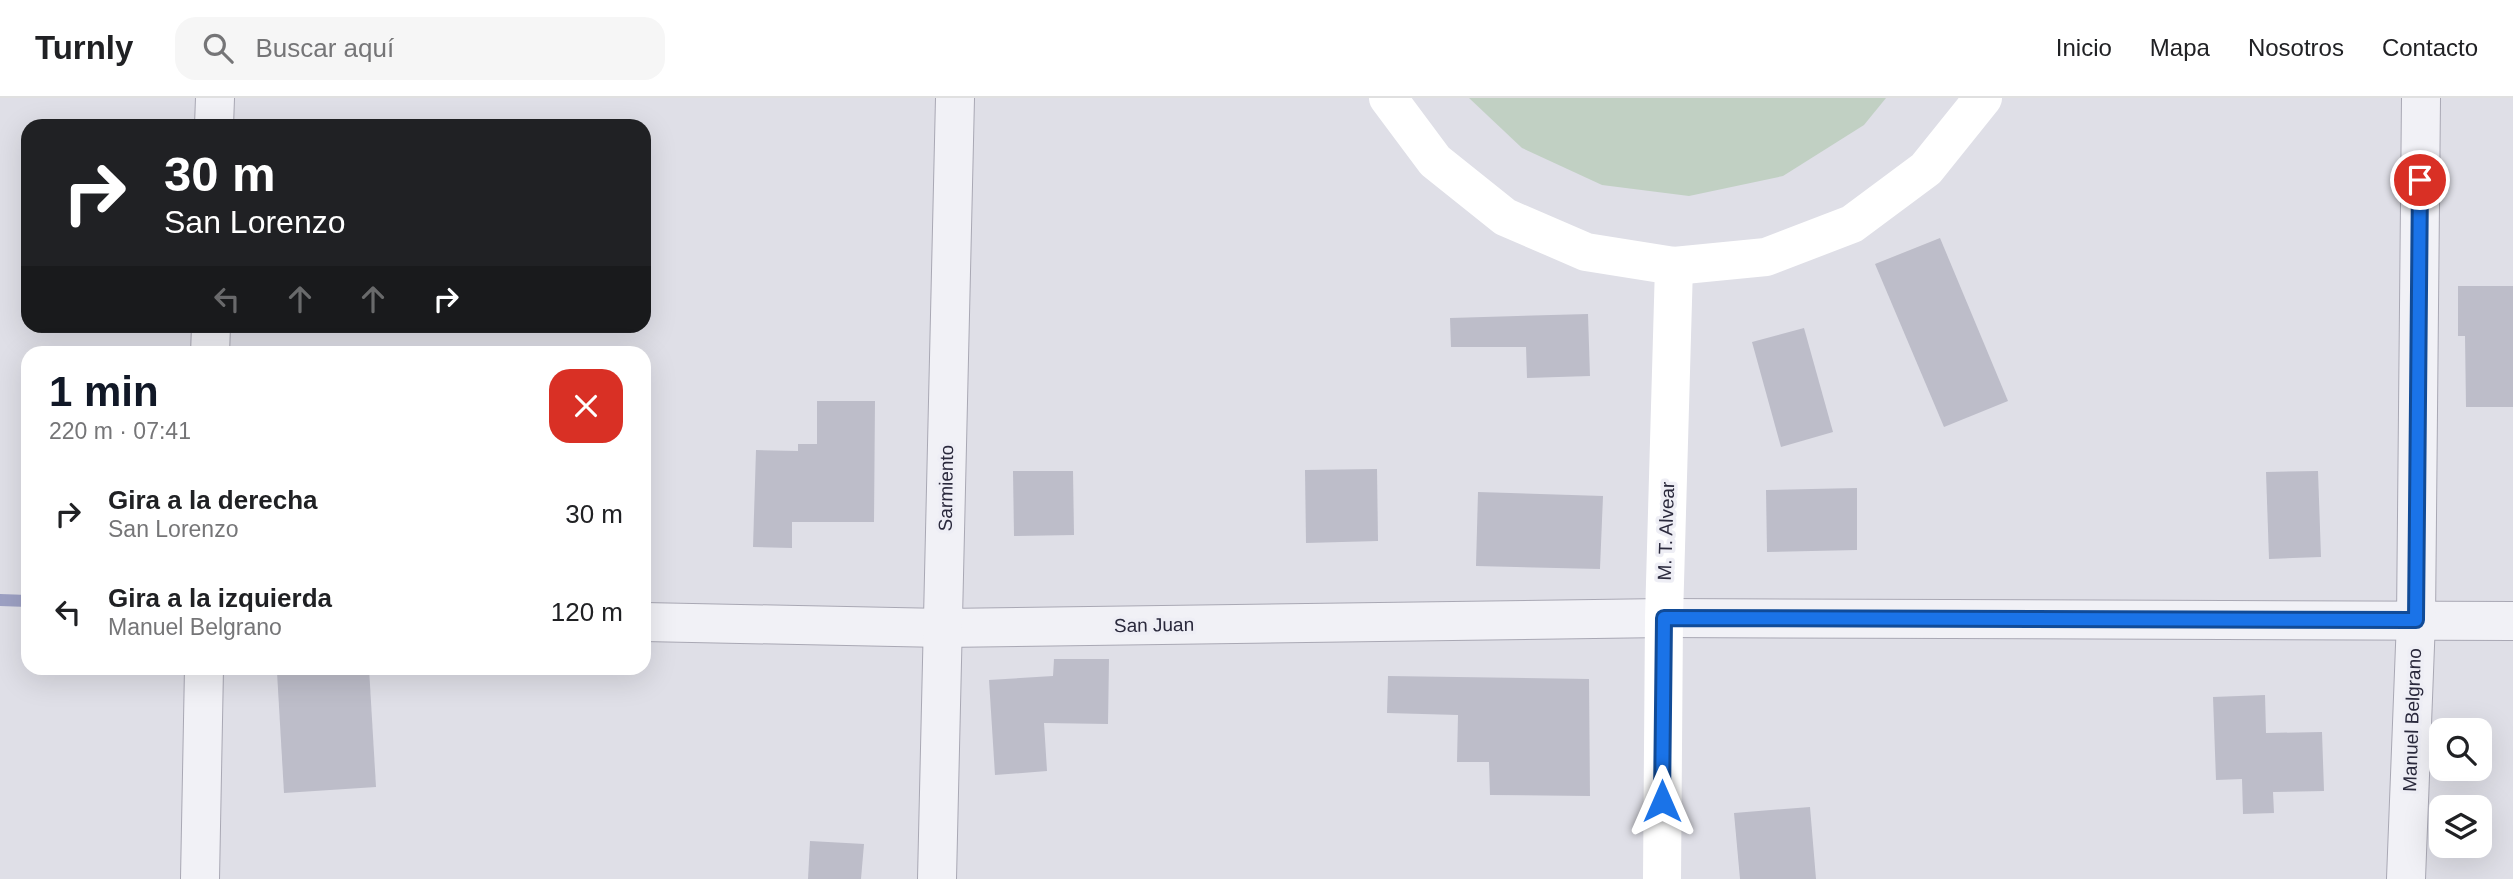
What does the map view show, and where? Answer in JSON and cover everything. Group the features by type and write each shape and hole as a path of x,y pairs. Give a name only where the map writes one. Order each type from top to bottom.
{"street":[{"path":"215,98 215,119"},
{"name":"Sarmiento","path":"937,879 955,98"},
{"path":"1388,98 1435,161 1505,217 1586,253 1674,266 1766,257 1852,224 1926,169 1983,98"},
{"name":"Manuel Belgrano","path":"2406,879 2416,620 2421,98"},
{"name":"M. T. Alvear","path":"1662,879 1664,618 1674,266"},
{"name":"San Juan","path":"651,621 943,628 1664,618 2513,621"},
{"path":"200,879 204,675"}],"green space":[{"path":"1469,98 1886,98 1864,125 1783,176 1689,196 1602,185 1522,148"}],"building":[{"path":"1940,238 2008,401 1944,427 1875,264"},
{"path":"2458,286 2513,286 2513,407 2466,407 2465,336 2458,336"},
{"path":"1588,314 1590,376 1527,378 1526,347 1451,347 1450,318"},
{"path":"1804,328 1833,432 1781,447 1752,342"},
{"path":"817,401 875,401 874,522 792,522 792,548 753,547 756,450 798,451 798,444 817,444"},
{"path":"1377,469 1378,541 1306,543 1305,470"},
{"path":"1013,471 1073,471 1074,535 1014,536"},
{"path":"2318,471 2321,557 2269,559 2266,472"},
{"path":"1857,488 1857,550 1767,552 1766,490"},
{"path":"1478,492 1603,496 1600,569 1476,566"},
{"path":"1054,659 1109,659 1108,724 1044,723 1047,771 995,775 989,680 1053,676"},
{"path":"277,675 369,675 376,787 284,793"},
{"path":"1388,676 1589,679 1590,796 1490,795 1489,762 1457,762 1458,715 1387,713"},
{"path":"2265,695 2266,733 2322,732 2324,791 2273,792 2274,813 2243,814 2242,779 2216,780 2213,697"},
{"path":"1810,807 1816,879 1740,879 1734,813"},
{"path":"810,841 864,844 861,879 808,879"}],"waterway":[{"path":"0,600 21,601"}],"route":[{"path":"1662,801 1664,618 2416,620 2420,180"}]}
